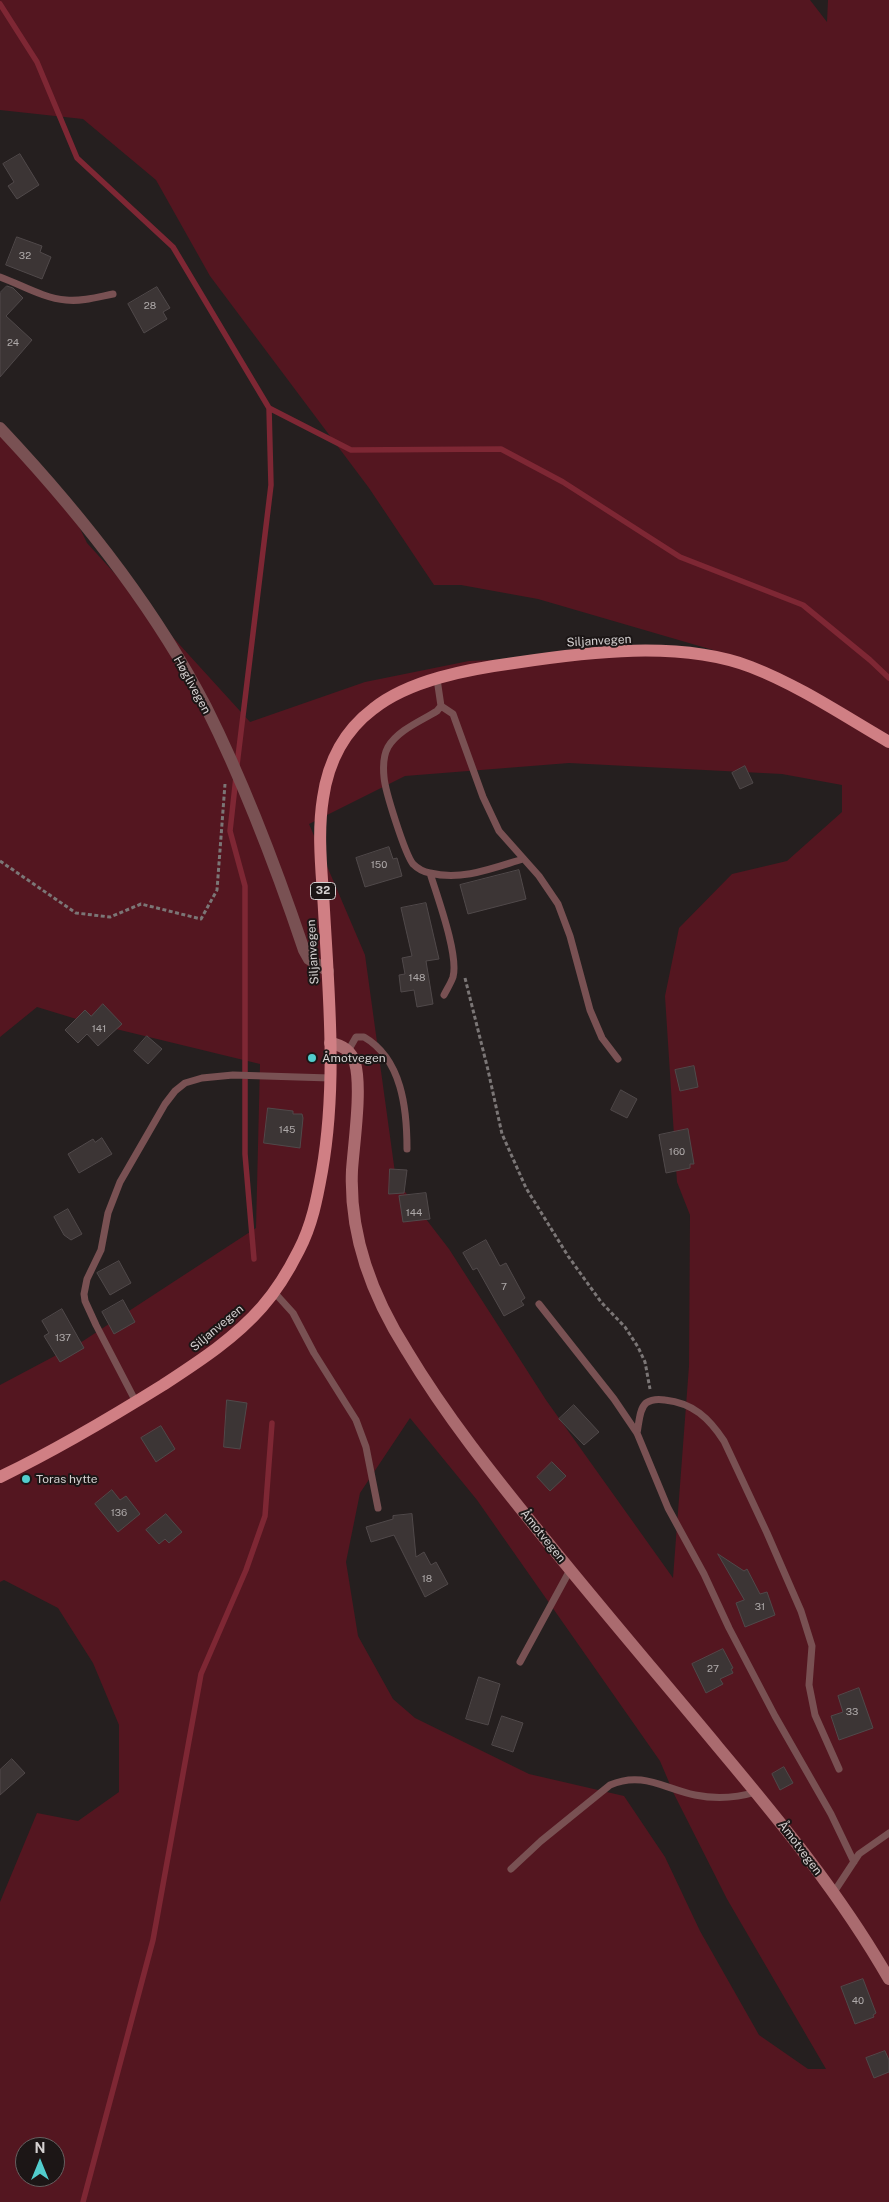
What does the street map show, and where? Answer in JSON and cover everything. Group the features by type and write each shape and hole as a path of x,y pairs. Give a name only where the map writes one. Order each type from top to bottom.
{"main road":[{"name":"Siljanvegen","path":"0,1477 136,1402 226,1341 244,1325 274,1292 300,1249 317,1201 326,1147 330,1078 328,972 320,845 322,799 330,766 345,738 371,710 403,691 437,679 500,665 597,653 657,652 697,654 748,666 776,678 889,742"},
{"path":"330,1043 339,1044 348,1051"},
{"name":"Åmotvegen","path":"348,1051 356,1069 357,1102 352,1175 353,1219 365,1268 391,1326 450,1417 487,1467 570,1570 794,1838 834,1892 889,1980"}],"street":[{"name":"Høglivegen","path":"0,428 67,502 110,557 153,618 206,708 258,821 304,950 309,959 328,972"}],"lane":[{"path":"0,277 41,294 66,300 77,301 113,294"},
{"path":"437,679 441,706 437,711 399,734 388,747 383,762 384,780 407,854 414,865 430,873 448,876 480,872 523,859"},
{"path":"441,706 453,714 490,814 499,831 539,876 558,904 570,936 590,1010 602,1038 618,1059"},
{"path":"430,873 447,930 454,964 453,977 444,995"},
{"path":"348,1051 356,1038 364,1037 372,1041 388,1061 397,1077 405,1105 407,1148"},
{"path":"136,1402 96,1325 85,1301 84,1294 87,1279 101,1250 108,1213 120,1182 165,1104 175,1091 185,1083 202,1078 233,1075 330,1078"},
{"path":"274,1292 293,1313 314,1353 356,1420 366,1447 378,1508"},
{"path":"539,1304 614,1399 637,1433 668,1508 704,1574 729,1628 854,1862"},
{"path":"637,1433 642,1408 647,1402 671,1400 693,1408 706,1417 724,1442 801,1611 812,1646 809,1685 815,1715 839,1769"},
{"path":"520,1662 570,1570"},
{"path":"511,1869 610,1786 623,1780 641,1779 694,1795 713,1798 744,1796 756,1792"},
{"path":"834,1892 859,1854 889,1833"}],"path":[{"path":"0,861 76,913 110,917 141,904 201,919 217,890 225,783"},
{"path":"454,964 466,980 502,1134 526,1188 568,1256 601,1302 625,1327 638,1347 645,1362 654,1400"}],"shaded area":[{"path":"0,0 810,0 827,22 828,0 889,0 889,2202 0,2202 0,1902 37,1813 78,1821 119,1792 119,1725 93,1663 58,1608 4,1580 0,1582 0,1385 83,1341 256,1228 260,1064 83,1021 37,1007 0,1037 0,426 74,516 87,543 250,722 365,682 469,661 713,650 538,599 461,585 434,585 369,488 210,276 156,180 83,119 0,110","holes":["569,763 782,774 842,785 842,812 787,861 732,874 679,928 665,996 677,1182 690,1215 689,1366 673,1578 546,1400 449,1249 396,1180 365,955 309,824 405,776","410,1418 477,1500 660,1761 674,1794 727,1899 826,2069 808,2069 759,2035 700,1931 665,1857 624,1796 529,1774 415,1718 393,1699 358,1636 346,1562 360,1493"]}],"building":[{"path":"20,154 39,185 17,199 8,186 14,182 3,164"},
{"path":"17,237 42,246 40,252 51,257 42,279 6,265"},
{"path":"7,286 13,288 23,298 6,316 32,340 0,377 0,293"},
{"path":"157,287 170,308 163,312 167,319 144,333 128,304"},
{"path":"745,766 753,783 740,789 732,773"},
{"path":"389,847 393,859 397,858 402,876 365,887 356,858"},
{"path":"519,870 526,899 468,914 460,885"},
{"path":"426,903 439,959 426,961 433,1004 417,1007 414,990 401,992 399,975 405,974 402,958 412,956 401,908"},
{"path":"103,1004 122,1024 98,1046 87,1034 78,1043 65,1030 85,1010 91,1016"},
{"path":"147,1036 162,1049 148,1064 134,1051"},
{"path":"694,1066 698,1087 680,1091 675,1070"},
{"path":"621,1090 637,1099 627,1118 611,1110"},
{"path":"268,1108 293,1111 293,1114 302,1114 300,1148 264,1143"},
{"path":"688,1129 694,1164 690,1164 690,1168 666,1173 659,1135"},
{"path":"102,1138 112,1154 79,1173 68,1154 93,1139 95,1142"},
{"path":"390,1169 407,1170 404,1193 389,1194"},
{"path":"426,1193 430,1219 403,1222 399,1196"},
{"path":"68,1209 82,1234 71,1240 64,1235 54,1217"},
{"path":"486,1240 500,1266 506,1263 525,1298 521,1301 524,1305 504,1316 477,1268 473,1270 463,1253"},
{"path":"119,1261 131,1283 110,1295 97,1273"},
{"path":"123,1300 135,1322 114,1334 102,1312"},
{"path":"62,1309 84,1348 60,1362 44,1336 49,1333 42,1321"},
{"path":"227,1400 247,1403 240,1449 224,1447"},
{"path":"574,1405 599,1432 584,1445 559,1419"},
{"path":"161,1426 175,1449 156,1462 141,1438"},
{"path":"552,1462 566,1476 550,1491 537,1477"},
{"path":"112,1490 120,1500 126,1496 140,1514 118,1532 95,1504"},
{"path":"166,1514 182,1532 169,1543 165,1539 159,1544 146,1530"},
{"path":"412,1514 416,1557 424,1552 431,1565 436,1562 448,1584 425,1597 394,1535 371,1542 366,1527 393,1519 393,1516"},
{"path":"718,1554 744,1571 747,1569 760,1594 767,1592 775,1615 745,1627 736,1603 744,1600"},
{"path":"723,1649 733,1668 731,1669 733,1673 720,1679 723,1684 706,1693 692,1664"},
{"path":"479,1677 500,1684 488,1725 466,1719"},
{"path":"859,1688 873,1728 839,1740 831,1716 843,1712 838,1696"},
{"path":"502,1716 523,1723 513,1752 492,1745"},
{"path":"12,1759 25,1773 0,1795 0,1770"},
{"path":"784,1767 793,1783 780,1790 772,1774"},
{"path":"863,1979 876,2013 873,2015 874,2017 855,2024 841,1987"},
{"path":"885,2051 889,2060 889,2072 874,2078 866,2058"}],"waterway":[{"path":"0,4 37,62 77,158 173,247 269,408"},
{"path":"237,765 271,485 269,408 351,450 501,449 563,482 680,557 803,605 889,678"},
{"path":"236,777 230,831 245,886 245,1154 254,1259"},
{"path":"83,2202 153,1940 201,1674 246,1570 265,1516 272,1423"}],"place":[{"name":"Åmotvegen","path":"312,1058"},
{"name":"Toras hytte","path":"26,1479"}]}
